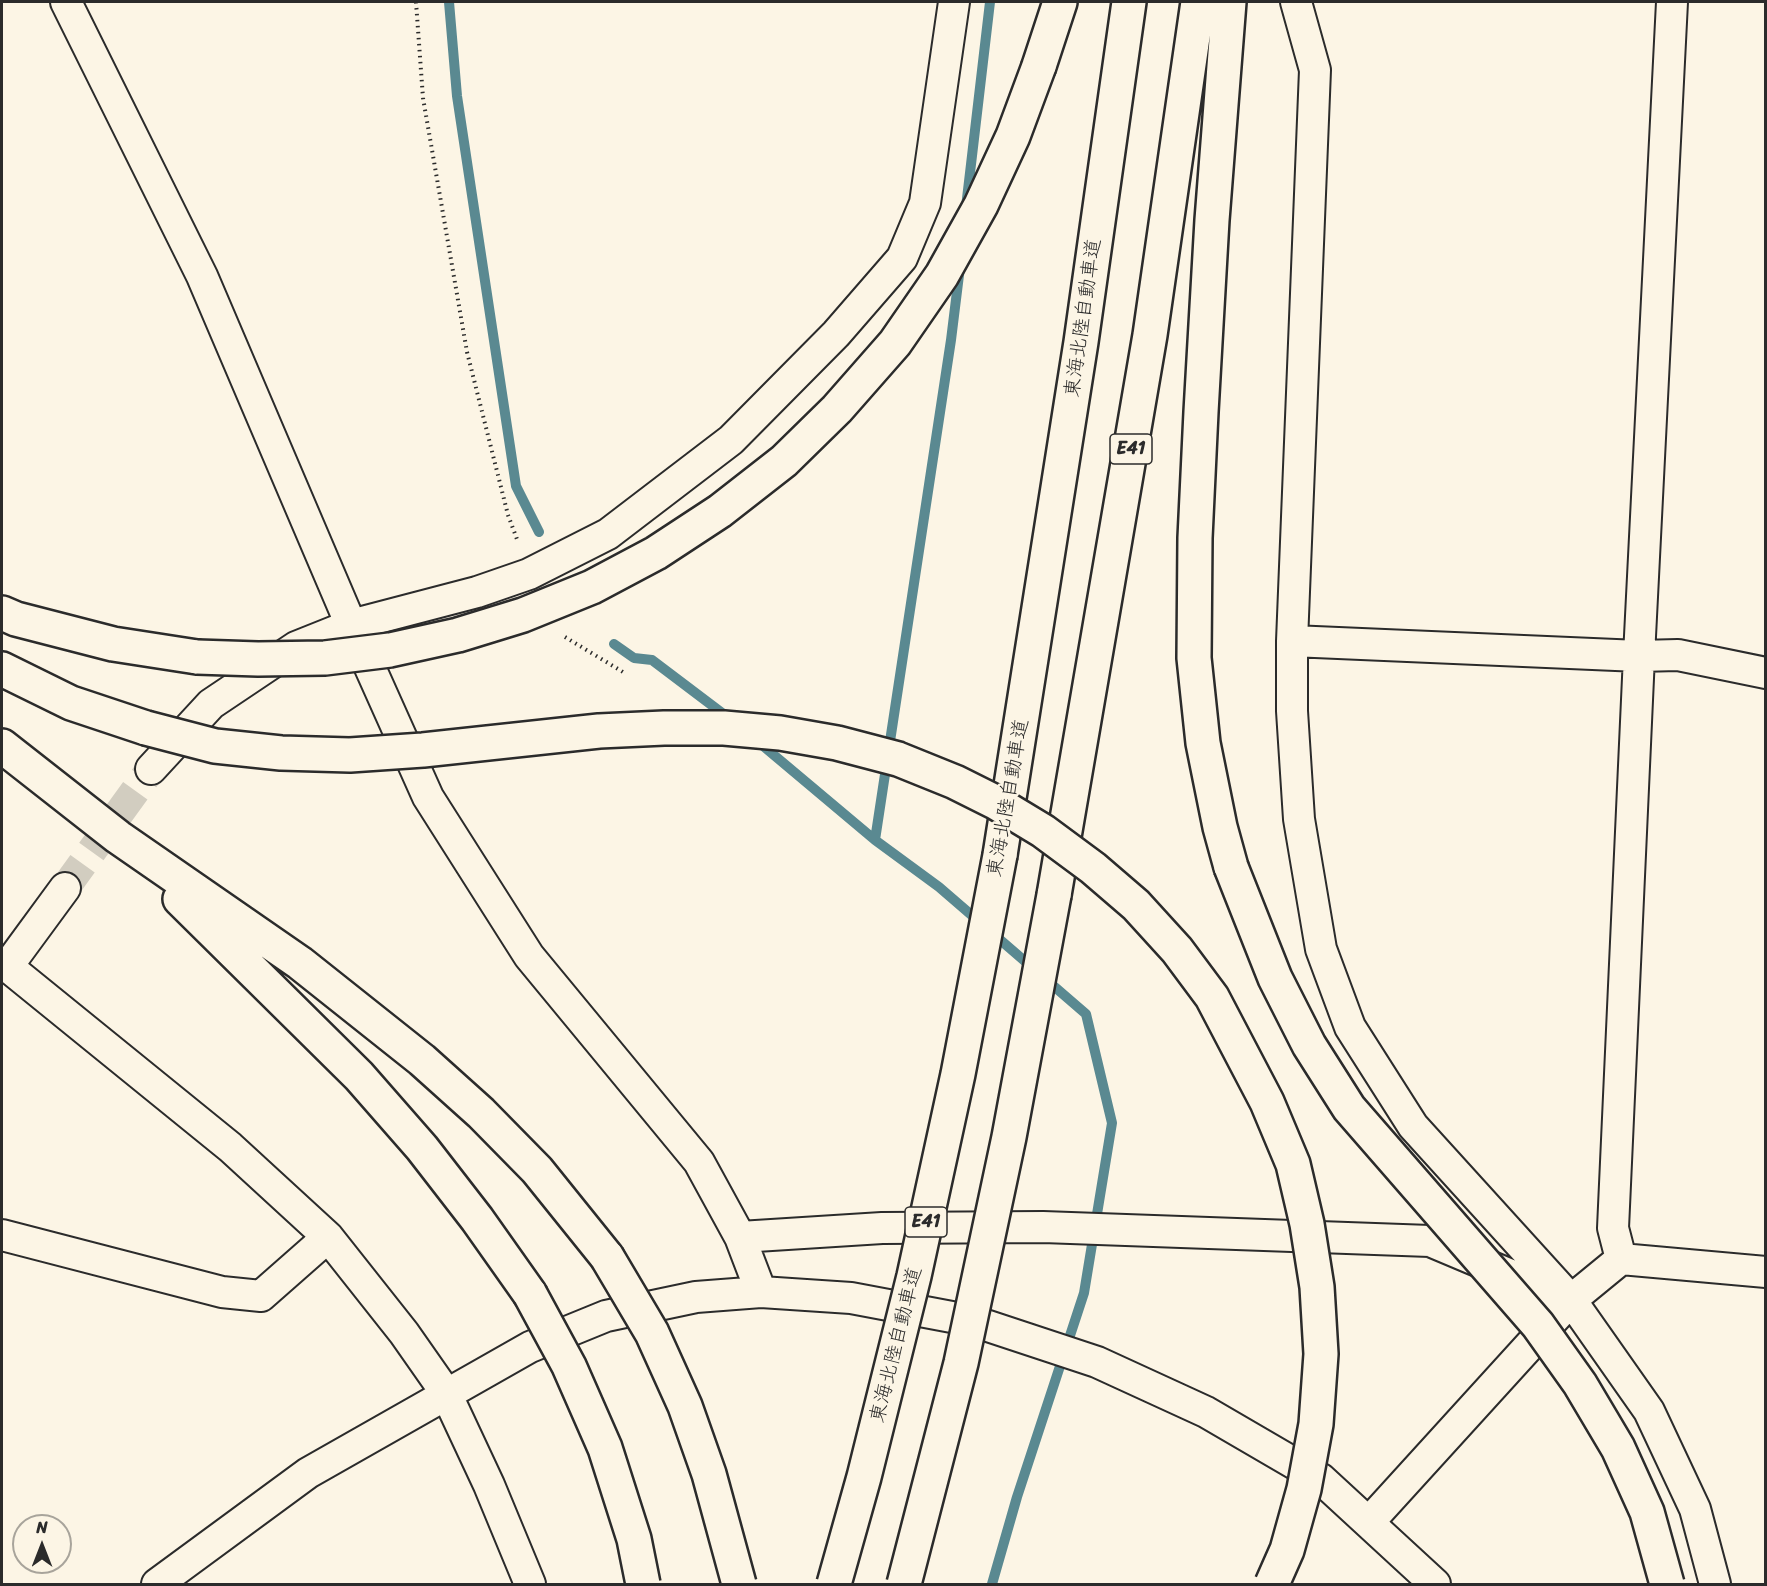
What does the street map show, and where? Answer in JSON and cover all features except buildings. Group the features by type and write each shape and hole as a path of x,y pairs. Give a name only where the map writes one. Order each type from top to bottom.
{"highway":[{"path":"2,613 16,619 113,644 197,657 325,658 390,650 458,635 523,615 592,587 656,553 720,511 792,454 837,409 895,342 942,275 981,205 1012,136 1060,2"},
{"name":"東海北陸自動車道","path":"834,1584 864,1477 914,1276 1000,855 1079,353 1129,2"},
{"name":"E41","path":"904,1584 961,1363 1010,1137 1150,335 1198,2"},
{"path":"1229,2 1212,220 1202,401 1195,538 1194,658 1203,743 1220,827 1231,867 1275,978 1309,1045 1349,1108 1538,1325 1580,1384 1618,1448 1647,1512 1667,1584"},
{"path":"2,669 71,703 146,728 215,746 281,753 350,755 423,750 610,730 724,728 780,733 837,743 898,759 956,782 1043,831 1093,868 1143,913 1177,950 1212,997 1267,1102 1293,1164 1307,1224 1317,1287 1321,1354 1316,1424 1304,1489 1287,1550 1272,1584"},
{"path":"2,746 118,837 300,963 422,1060 481,1113 537,1170 607,1257 652,1334 685,1406 709,1474 739,1584"},
{"path":"118,837 359,1076 422,1148 477,1219 530,1294 569,1366 605,1448 634,1539 643,1584"}],"street":[{"path":"66,2 202,276 351,625 428,797 530,956 699,1162 740,1237 761,1292"},
{"path":"151,770 211,704 296,647 351,625 477,592 530,574 608,534 731,440 836,334 902,258 925,203 954,2"},
{"path":"1296,2 1315,69 1292,641 1292,711 1299,819 1321,949 1350,1027 1413,1126 1571,1300 1650,1411 1695,1509 1715,1584"},
{"path":"1621,1259 1613,1227 1672,2"},
{"path":"1292,641 1639,656 1678,655 1766,673"},
{"path":"65,888 4,965 230,1147 328,1238 404,1333 446,1393 489,1485 530,1584"},
{"path":"740,1237 882,1228 1043,1227 1430,1241 1571,1300"},
{"path":"2,1235 222,1292 261,1296 328,1238"},
{"path":"1369,1522 1571,1300 1621,1259 1766,1272"},
{"path":"156,1584 308,1473 531,1347 606,1316 696,1297 761,1292 851,1298 973,1321 1089,1359 1206,1412 1321,1479 1434,1584"}],"path":[{"path":"416,2 423,98 467,352 508,515 530,574"},
{"path":"560,628 565,637 623,672"}],"waterway":[{"path":"449,2 457,96 516,486 539,532"},
{"path":"966,207 990,2"},
{"path":"875,840 951,340 960,267"},
{"path":"614,644 634,658 652,660 730,719"},
{"path":"756,740 875,840 939,887 1086,1014 1112,1123 1084,1293 1017,1497 992,1584"}],"tunnel":[{"path":"65,888 151,769"}]}
